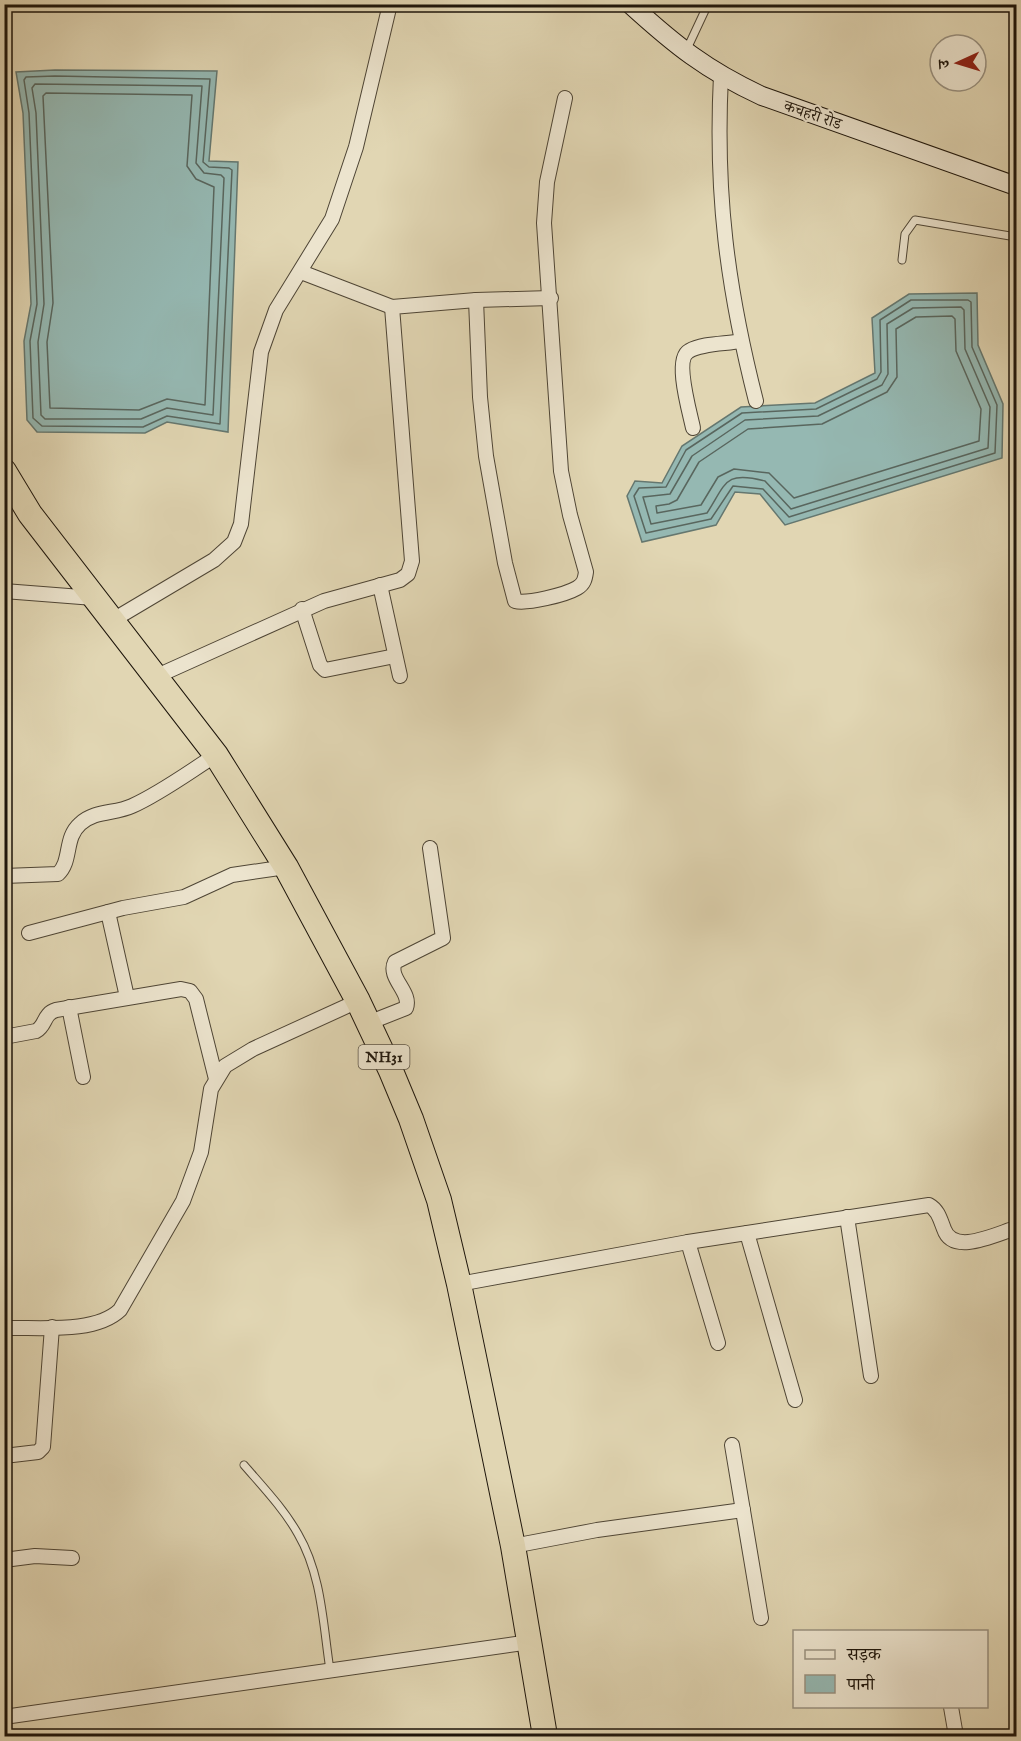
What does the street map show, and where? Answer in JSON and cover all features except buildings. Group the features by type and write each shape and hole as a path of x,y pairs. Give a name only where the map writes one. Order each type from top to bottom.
{"highway":[{"name":"NH31","path":"4,471 30,514 216,754 286,867 358,1001 411,1119 439,1200 459,1284 513,1546 545,1737"}],"main road":[{"name":"कचहरी रोड","path":"630,4 685,54 762,96 1017,186"}],"street":[{"path":"113,620 214,560 234,542 241,524 261,352 276,310 332,219 343,190 356,147 390,4"},
{"path":"721,75 720,202 741,341 756,401"},
{"path":"476,300 480,397 486,456 512,592 515,601 521,603 578,588 585,580 586,572 570,515 561,471 544,203 565,98"},
{"path":"301,272 392,307 476,300 551,298"},
{"path":"157,676 302,609 400,580 408,574 412,561 392,307"},
{"path":"693,428 683,376 684,356 688,351 699,348 741,341"},
{"path":"381,585 400,676"},
{"path":"4,591 94,597"},
{"path":"302,609 320,665 325,670 395,656"},
{"path":"4,876 58,874 66,862 73,832 81,823 98,814 131,807 216,754"},
{"path":"368,1023 406,1008 407,999 394,973 395,962 443,938 430,848"},
{"path":"29,933 108,912 184,897 232,875 286,867"},
{"path":"108,912 128,997"},
{"path":"4,1036 36,1032 50,1012 69,1007 169,990 190,991 200,1010 216,1079"},
{"path":"4,1328 52,1327 104,1322 120,1310 130,1297 183,1201 201,1152 211,1089 225,1066 235,1058 358,1001"},
{"path":"69,1007 83,1077"},
{"path":"459,1284 688,1242 929,1205 935,1209 947,1238 962,1243 1017,1228"},
{"path":"847,1216 871,1376"},
{"path":"747,1233 795,1400"},
{"path":"688,1242 718,1343"},
{"path":"4,1456 38,1452 44,1447 52,1327"},
{"path":"732,1445 762,1618"},
{"path":"513,1546 597,1530 743,1510"},
{"path":"4,1560 35,1556 72,1558"},
{"path":"4,1717 530,1642"},
{"path":"951,1708 956,1737"}],"lane":[{"path":"685,54 708,4"},
{"path":"902,260 905,234 915,220 1017,237"},
{"path":"244,1465 287,1516 308,1554 318,1588 330,1670"}],"water":[{"path":"55,70 217,71 209,161 238,162 228,432 167,422 145,433 37,432 27,420 24,341 31,304 23,113 16,72"},
{"path":"977,293 978,345 1003,404 1002,458 785,525 760,494 735,492 716,525 642,542 627,496 635,481 662,483 682,446 741,407 815,403 875,373 872,318 909,294"}]}
